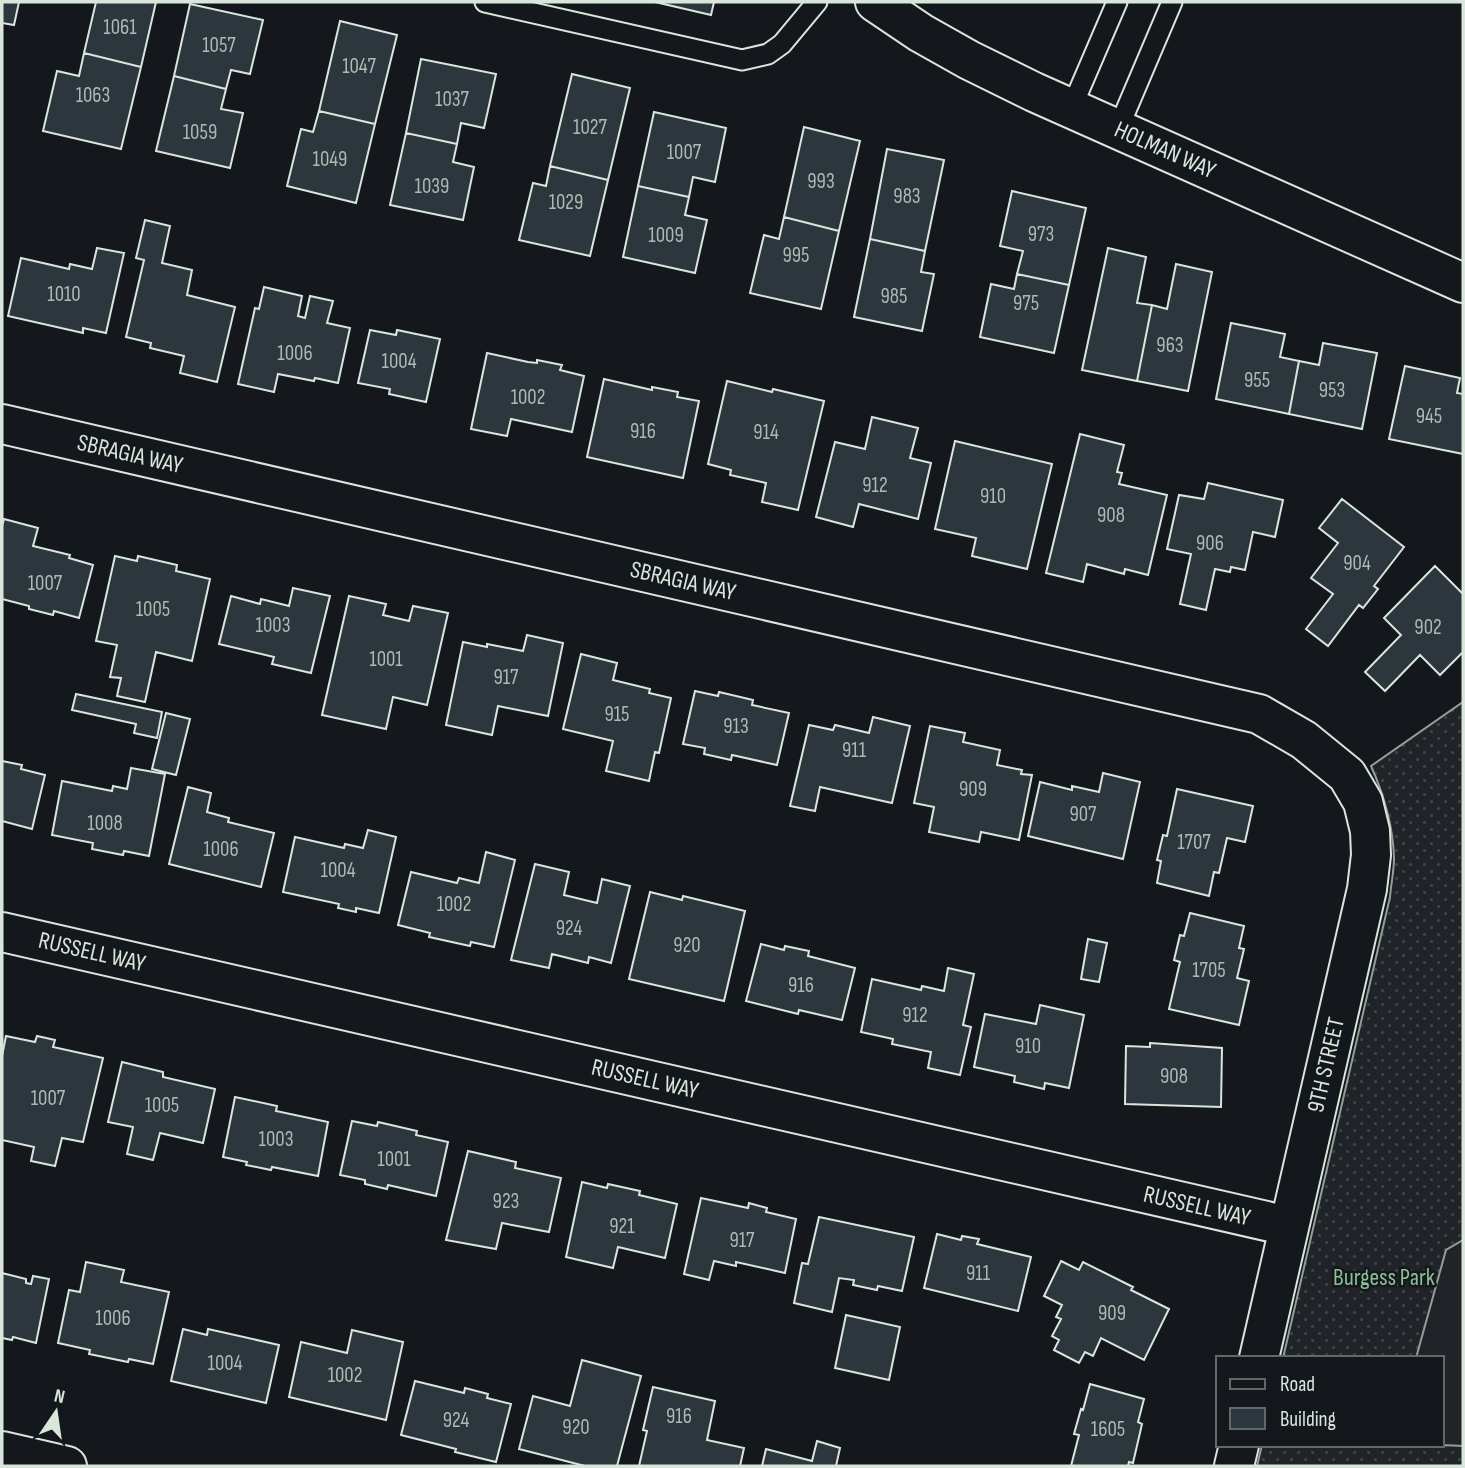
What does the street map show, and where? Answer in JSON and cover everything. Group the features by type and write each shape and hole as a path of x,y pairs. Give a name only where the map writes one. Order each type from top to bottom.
{"street":[{"name":"HOLMAN WAY","path":"875,2 920,33 969,60 1071,109 1462,277"},
{"name":"SBRAGIA WAY","path":"2,424 1259,714 1304,740 1347,775"},
{"name":"9TH STREET","path":"1258,1356 1367,889 1371,855 1370,831 1363,802 1347,775"},
{"name":"RUSSELL WAY","path":"2,932 1288,1226"},
{"path":"1234,1466 1239,1447"},
{"path":"2,1451 67,1466"}],"lane":[{"path":"485,2 742,60 768,54 782,44 817,2"},
{"path":"1071,109 1117,2"},
{"path":"1118,129 1172,2"}],"green space":[{"name":"Burgess Park","path":"1463,702 1463,1466 1257,1466 1262,1447 1444,1447 1444,1356 1283,1356 1390,897 1394,863 1392,834 1384,799 1371,766"},
{"path":"1463,1240 1463,1446 1444,1445 1444,1356 1417,1356 1446,1250"}],"building":[{"path":"2,2 19,2 14,25 2,23"},
{"path":"96,2 156,2 141,67 84,53"},
{"path":"655,2 714,2 711,15"},
{"path":"190,4 263,20 250,74 231,70 226,89 174,76"},
{"path":"340,21 397,35 375,124 319,111"},
{"path":"84,53 141,67 121,149 43,131 57,71 79,76"},
{"path":"421,59 496,74 484,128 461,123 457,144 406,133"},
{"path":"572,74 630,88 608,180 550,166"},
{"path":"174,76 226,89 221,109 243,113 230,168 156,151"},
{"path":"319,111 375,124 356,203 287,186 301,129 313,132"},
{"path":"654,112 726,128 715,182 693,177 689,197 638,186"},
{"path":"804,127 860,141 839,231 784,217"},
{"path":"406,133 457,144 453,162 474,167 463,220 390,205"},
{"path":"887,149 944,160 925,251 870,239"},
{"path":"550,166 608,180 590,256 519,240 533,183 546,186"},
{"path":"638,186 689,197 685,215 707,220 695,273 623,257"},
{"path":"1012,191 1086,208 1069,285 1017,274 1023,251 1000,246"},
{"path":"784,217 839,231 821,309 750,293 764,235 779,239"},
{"path":"145,220 170,226 162,263 192,270 187,295 235,307 217,382 180,373 184,356 150,348 151,343 126,337 144,260 136,258"},
{"path":"870,239 925,251 921,272 934,274 922,331 854,317"},
{"path":"97,248 124,253 106,333 83,328 83,333 8,316 21,258 69,269 70,264 92,269"},
{"path":"1108,248 1146,257 1137,303 1152,305 1137,381 1082,370"},
{"path":"1176,264 1212,272 1188,391 1137,381 1152,305 1167,309"},
{"path":"1017,274 1069,285 1054,353 980,337 991,284 1014,289"},
{"path":"264,287 302,296 298,316 305,318 310,296 333,301 327,323 350,328 338,383 278,374 274,392 238,384 255,308 259,309"},
{"path":"1231,323 1285,334 1280,357 1299,361 1289,414 1216,399"},
{"path":"370,330 396,335 397,330 440,339 426,402 389,394 390,389 358,383"},
{"path":"1323,343 1377,353 1362,429 1289,414 1299,361 1319,365"},
{"path":"487,353 528,362 537,363 537,360 562,365 560,370 584,376 572,432 511,419 507,436 471,429"},
{"path":"1405,366 1460,378 1457,393 1463,394 1463,454 1389,439"},
{"path":"604,379 652,390 652,387 678,392 677,397 699,401 683,478 587,457"},
{"path":"727,381 824,401 798,510 762,502 766,483 730,475 731,470 708,464"},
{"path":"872,417 918,428 910,458 931,463 918,519 859,504 853,527 816,517 835,442 865,449"},
{"path":"1080,434 1124,445 1117,472 1122,473 1119,484 1167,495 1148,575 1125,569 1124,574 1087,564 1083,582 1046,573"},
{"path":"955,441 1052,464 1027,569 972,556 976,538 935,529"},
{"path":"1208,483 1283,500 1275,537 1253,532 1245,570 1231,567 1230,572 1215,569 1206,610 1180,604 1191,554 1167,549 1179,495 1204,499"},
{"path":"1342,499 1404,547 1374,586 1378,589 1363,608 1359,605 1328,646 1306,629 1333,594 1311,578 1338,543 1319,528"},
{"path":"4,519 38,528 33,546 70,555 69,558 93,565 79,618 54,611 53,615 2,599"},
{"path":"115,556 137,561 138,556 177,565 176,571 210,579 192,661 156,652 145,702 117,696 121,678 110,677 117,645 96,641"},
{"path":"1435,566 1463,594 1463,652 1440,675 1420,655 1385,691 1365,672 1401,635 1384,618"},
{"path":"293,588 330,596 311,673 272,664 274,657 219,644 231,596 260,604 261,599 289,606"},
{"path":"349,596 386,604 383,615 409,621 413,606 448,613 427,705 393,697 386,729 322,715"},
{"path":"527,635 563,643 548,716 498,706 492,735 446,725 463,642 523,651"},
{"path":"581,654 617,663 613,680 650,689 649,693 671,698 659,753 655,752 649,781 606,771 613,741 563,729"},
{"path":"695,691 718,696 719,692 753,700 752,705 789,713 777,765 732,755 731,760 704,754 705,748 683,744"},
{"path":"76,694 162,712 157,738 134,733 136,724 72,710"},
{"path":"166,713 190,719 176,775 152,769"},
{"path":"873,717 910,726 892,803 820,787 815,811 790,806 809,725 833,730 835,725 869,733"},
{"path":"930,726 965,733 963,742 1000,750 997,765 1032,775 1019,840 981,832 979,842 929,832 934,807 914,803"},
{"path":"2,761 22,765 21,769 45,775 32,829 2,821"},
{"path":"131,768 165,774 149,856 124,851 123,855 92,849 93,843 52,835 62,781 112,791 113,786 127,789"},
{"path":"1103,773 1140,782 1123,859 1028,836 1040,782 1072,790 1072,786 1099,792"},
{"path":"188,787 211,793 207,812 229,818 228,822 274,833 261,887 169,864"},
{"path":"1177,789 1253,806 1245,842 1227,838 1219,873 1214,872 1209,896 1157,883 1161,861 1157,860 1163,835 1167,836"},
{"path":"368,830 396,837 379,913 356,908 356,912 338,908 339,904 283,892 295,837 344,848 345,844 363,848"},
{"path":"486,852 515,860 494,947 471,942 470,946 429,937 430,933 398,925 411,872 457,883 459,878 479,883"},
{"path":"535,864 569,872 564,895 597,903 602,879 630,886 611,963 589,957 588,963 552,954 549,968 511,960"},
{"path":"650,892 682,900 683,896 745,911 724,1001 629,979"},
{"path":"1190,913 1244,926 1239,948 1244,949 1237,978 1249,981 1239,1025 1169,1009 1180,962 1174,960 1180,935 1184,936"},
{"path":"1088,939 1107,943 1099,982 1081,979"},
{"path":"761,944 784,950 785,946 809,951 808,956 855,968 842,1020 799,1010 798,1014 746,1001"},
{"path":"948,968 974,974 963,1025 971,1027 960,1075 928,1068 931,1052 892,1044 893,1039 861,1032 872,979 921,990 922,986 944,991"},
{"path":"1040,1005 1084,1015 1069,1088 1045,1083 1044,1089 1014,1082 1015,1076 974,1067 985,1014 1036,1024"},
{"path":"6,1036 35,1042 37,1036 55,1040 53,1047 103,1058 83,1142 62,1138 55,1166 31,1161 34,1147 2,1140 2,1056"},
{"path":"1150,1043 1222,1048 1221,1107 1125,1104 1126,1046 1150,1047"},
{"path":"122,1062 163,1072 163,1077 215,1089 203,1143 160,1133 153,1160 127,1154 133,1127 108,1122"},
{"path":"235,1097 277,1106 276,1111 328,1122 318,1176 246,1165 247,1162 223,1157"},
{"path":"352,1121 377,1126 378,1122 448,1142 436,1196 388,1185 387,1189 365,1184 365,1180 340,1175"},
{"path":"468,1151 516,1162 515,1168 561,1178 549,1232 502,1223 496,1249 446,1240"},
{"path":"582,1182 640,1191 639,1195 677,1204 665,1258 618,1247 613,1268 566,1257"},
{"path":"701,1198 748,1208 749,1203 767,1208 766,1212 796,1219 785,1273 736,1262 736,1266 714,1261 709,1280 684,1274"},
{"path":"819,1217 914,1237 902,1291 878,1286 877,1290 853,1285 854,1280 839,1278 832,1312 794,1303 802,1263 808,1264"},
{"path":"937,1234 961,1240 962,1236 979,1239 977,1244 1031,1257 1018,1311 924,1288"},
{"path":"1061,1261 1079,1270 1083,1262 1169,1309 1144,1360 1101,1338 1093,1356 1085,1352 1079,1363 1054,1350 1059,1340 1052,1336 1061,1319 1056,1317 1062,1305 1044,1296"},
{"path":"86,1262 124,1270 121,1282 169,1292 153,1364 89,1354 90,1350 58,1343 69,1290 80,1292"},
{"path":"2,1273 26,1279 26,1283 31,1284 33,1276 49,1279 36,1343 13,1337 12,1340 2,1338"},
{"path":"846,1315 900,1327 889,1380 835,1368"},
{"path":"183,1329 207,1335 208,1329 279,1345 266,1403 171,1381"},
{"path":"352,1330 403,1342 386,1420 289,1397 301,1342 347,1353"},
{"path":"582,1360 641,1376 617,1466 585,1466 519,1449 533,1396 570,1406"},
{"path":"415,1381 464,1393 465,1388 488,1394 487,1398 511,1404 496,1462 401,1435"},
{"path":"1090,1384 1144,1399 1138,1422 1142,1424 1133,1463 1129,1462 1128,1466 1071,1466 1079,1435 1074,1434"},
{"path":"653,1387 715,1401 707,1440 744,1448 740,1466 639,1466 647,1431 643,1430"},
{"path":"817,1441 840,1448 836,1466 762,1466 766,1449 812,1461"}]}
